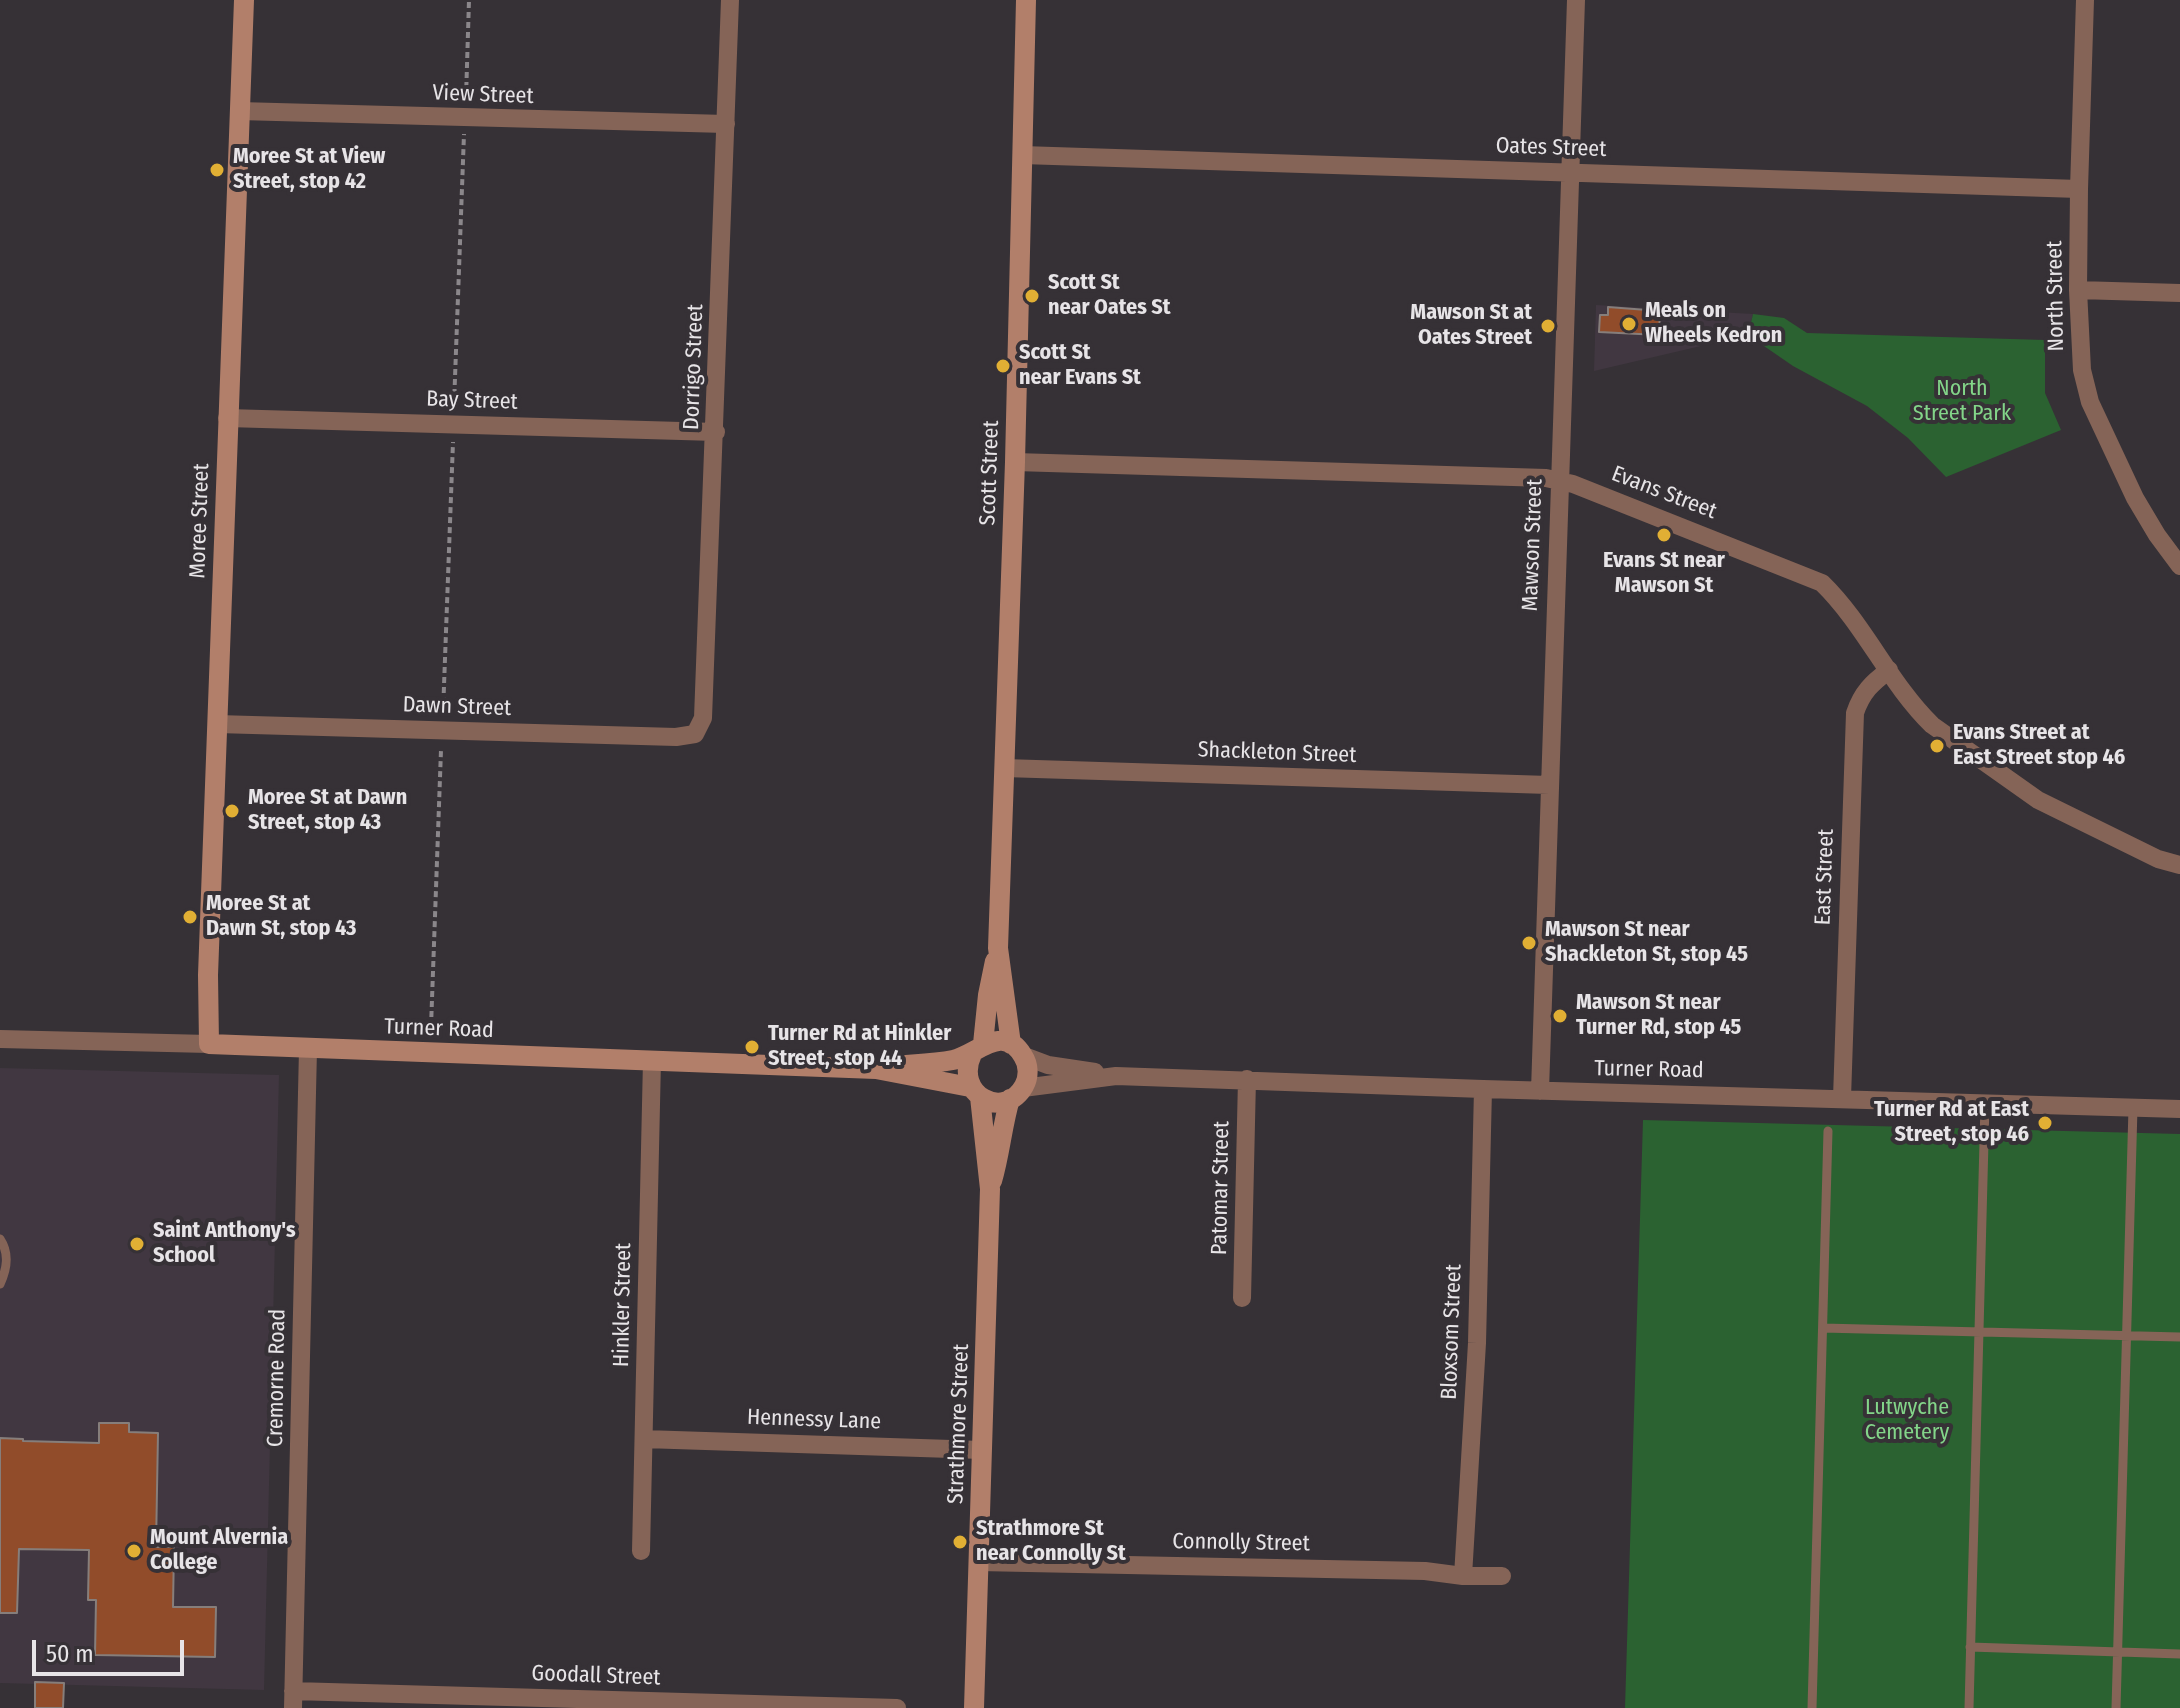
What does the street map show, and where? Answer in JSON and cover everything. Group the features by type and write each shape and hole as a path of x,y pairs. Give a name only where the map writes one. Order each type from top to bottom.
{"street":[{"name":"Moree Street","path":"209,1044 208,975 244,0"},
{"name":"Dorrigo Street","path":"695,734 703,718 730,0"},
{"name":"Scott Street","path":"977,1049 998,948 1015,462 1026,0"},
{"name":"Mawson Street","path":"1540,1091 1576,0"},
{"name":"North Street","path":"2085,0 2078,290 2082,370 2090,402 2135,498 2180,566"},
{"name":"View Street","path":"239,111 726,124"},
{"name":"Oates Street","path":"1022,155 2079,189"},
{"path":"2078,290 2180,293"},
{"name":"Bay Street","path":"227,418 716,432"},
{"name":"Evans Street","path":"1015,462 1560,481 1822,583 1841,604 1917,710 1932,725 2038,800 2147,855 2180,865"},
{"name":"East Street","path":"1842,1098 1855,713 1860,697 1868,686 1889,670"},
{"name":"Dawn Street","path":"217,724 676,737 695,734"},
{"name":"Shackleton Street","path":"1004,768 1549,785"},
{"name":"Scott Street","path":"998,948 1017,1050"},
{"name":"Turner Road","path":"0,1039 876,1069 943,1061 992,1041 1048,1065 1116,1076 2180,1109"},
{"name":"Cremorne Road","path":"293,1699 308,1049"},
{"path":"975,1092 966,1070 977,1049"},
{"path":"1017,1050 1028,1072 1017,1094"},
{"name":"Hinkler Street","path":"641,1551 652,1060"},
{"name":"Turner Road","path":"876,1069 975,1092 990,1101 1116,1076"},
{"name":"Patomar Street","path":"1242,1298 1247,1079"},
{"name":"Bloxsom Street","path":"1463,1576 1477,1343 1483,1089"},
{"name":"Strathmore Street","path":"974,1708 990,1189 975,1092"},
{"name":"Strathmore Street","path":"990,1189 1001,1149 1003,1122 1017,1094"},
{"name":"Hennessy Lane","path":"644,1439 982,1450"},
{"name":"Connolly Street","path":"978,1562 1425,1571 1463,1576 1502,1576"},
{"name":"Goodall Street","path":"293,1699 897,1708"}],"lane":[{"path":"1969,1708 1985,1103"},
{"path":"2116,1708 2133,1108"},
{"path":"1812,1708 1828,1131"},
{"path":"0,1239 7,1257 6,1271 0,1284"},
{"path":"1823,1328 2180,1337"},
{"path":"1970,1647 2180,1654"}],"path":[{"path":"431,1027 469,0"}],"shaded area":[{"path":"1596,305 1753,314 1748,335 1594,371"},
{"path":"0,1068 279,1075 264,1690 0,1683"}],"green space":[{"name":"North Street Park","path":"1753,314 1784,318 1807,333 2045,340 2045,393 2061,430 1946,477 1908,438 1867,406 1793,366 1748,335"},
{"name":"Lutwyche Cemetery","path":"1643,1120 2180,1134 2180,1708 1625,1708"}],"building":[{"name":"Meals on Wheels Kedron","path":"1608,307 1660,311 1659,335 1599,332 1600,315 1608,315"},
{"path":"99,1423 129,1423 129,1432 158,1433 156,1547 174,1547 173,1607 216,1607 215,1657 95,1655 96,1600 88,1600 89,1550 19,1549 17,1613 0,1613 0,1438 99,1443"},
{"path":"35,1682 64,1683 63,1708 35,1708"}],"place":[{"name":"Moree St at View Street, stop 42","path":"217,170"},
{"name":"Scott St near Oates St","path":"1032,296"},
{"name":"Meals on Wheels Kedron","path":"1629,324"},
{"name":"Mawson St at Oates Street","path":"1548,326"},
{"name":"Scott St near Evans St","path":"1003,366"},
{"name":"Evans St near Mawson St","path":"1664,535"},
{"name":"Evans Street at East Street stop 46","path":"1937,746"},
{"name":"Moree St at Dawn Street, stop 43","path":"232,811"},
{"name":"Moree St at Dawn St, stop 43","path":"190,917"},
{"name":"Mawson St near Shackleton St, stop 45","path":"1529,943"},
{"name":"Mawson St near Turner Rd, stop 45","path":"1560,1016"},
{"name":"Turner Rd at Hinkler Street, stop 44","path":"752,1047"},
{"name":"Turner Rd at East Street, stop 46","path":"2045,1123"},
{"name":"Saint Anthony's School","path":"137,1244"},
{"name":"Strathmore St near Connolly St","path":"960,1542"},
{"name":"Mount Alvernia College","path":"134,1551"}]}
